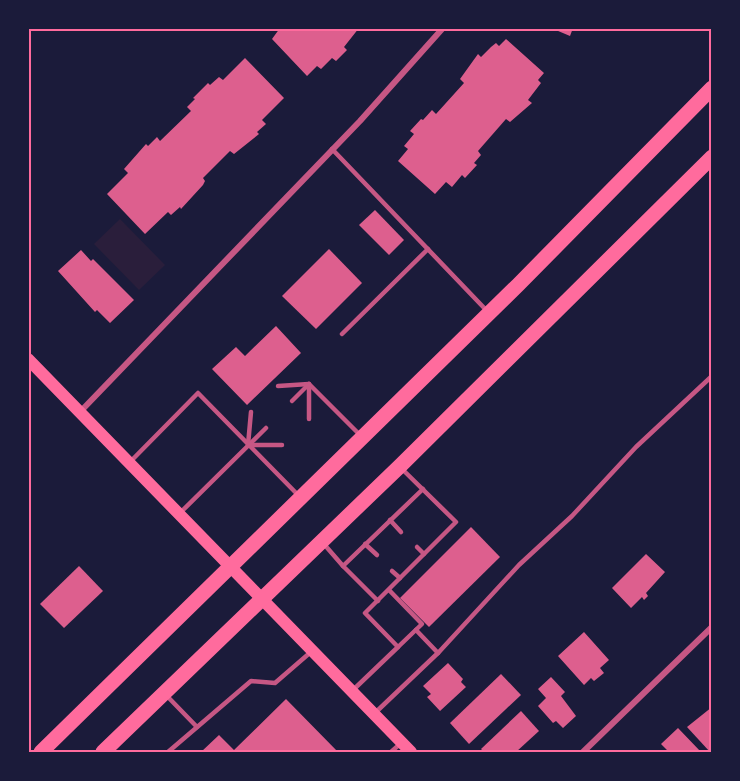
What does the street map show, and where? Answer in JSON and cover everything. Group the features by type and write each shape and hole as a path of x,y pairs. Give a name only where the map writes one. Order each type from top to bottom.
{"main road":[{"path":"41,753 489,313 711,88"},
{"path":"104,753 399,466 711,157"},
{"path":"28,359 411,753"}],"street":[{"path":"80,412 332,149 443,28"},
{"path":"583,753 711,627"}],"lane":[{"path":"332,149 489,313"},
{"path":"342,334 428,249"},
{"path":"374,714 438,653 519,565 572,516 636,447 711,376"},
{"path":"278,386 309,384 363,438"},
{"path":"292,401 309,384"},
{"path":"309,384 309,419"},
{"path":"129,463 198,393 302,498"},
{"path":"248,445 251,412"},
{"path":"178,514 266,428"},
{"path":"248,445 282,445"},
{"path":"398,647 365,613 456,522 399,466"},
{"path":"343,566 423,489"},
{"path":"390,520 401,532"},
{"path":"321,541 378,601"},
{"path":"365,544 377,555"},
{"path":"417,547 424,554"},
{"path":"392,571 400,578"},
{"path":"351,691 422,624 389,590"},
{"path":"416,630 438,653"},
{"path":"168,753 251,681 275,683 312,651"},
{"path":"164,693 197,727"},
{"path":"391,753 401,742"}],"shaded area":[{"path":"120,219 165,265 139,290 94,244"}],"building":[{"path":"280,28 359,28 344,47 347,50 336,61 332,58 321,69 317,66 307,76 272,39"},
{"path":"551,28 573,28 570,36"},
{"path":"506,39 544,73 538,80 541,83 528,100 532,103 510,122 506,119 478,151 481,155 474,163 477,165 465,178 462,175 452,187 446,182 435,194 398,161 408,149 404,146 414,134 410,131 432,110 436,114 464,83 460,79 478,54 481,57 496,43 499,46"},
{"path":"245,58 284,98 262,120 266,124 257,132 259,134 234,154 230,151 203,178 205,181 203,185 181,209 180,207 171,215 168,212 145,234 107,194 128,173 124,169 146,144 148,146 157,137 160,141 191,111 187,107 208,83 210,85 219,77 223,80"},
{"path":"375,210 404,240 389,255 359,225"},
{"path":"329,249 362,283 316,329 282,296"},
{"path":"81,250 134,300 110,323 97,310 95,312 58,271"},
{"path":"276,326 301,353 247,405 212,369 236,347 245,356"},
{"path":"471,527 500,557 429,627 400,598"},
{"path":"646,554 665,572 646,593 648,596 644,600 642,597 631,608 612,588"},
{"path":"79,566 103,591 64,628 40,604"},
{"path":"584,632 609,660 600,668 604,673 594,681 591,678 584,685 558,656"},
{"path":"448,663 463,679 461,682 466,687 440,711 427,697 431,694 423,686"},
{"path":"501,674 521,695 469,744 450,723"},
{"path":"551,677 565,692 561,696 576,716 563,728 556,721 553,723 538,706 546,698 538,689"},
{"path":"286,699 338,752 201,752 219,735 234,750"},
{"path":"712,707 712,752 710,752 687,727"},
{"path":"521,711 539,731 516,752 484,752 481,749"},
{"path":"678,728 701,752 666,752 668,751 661,744"}]}
